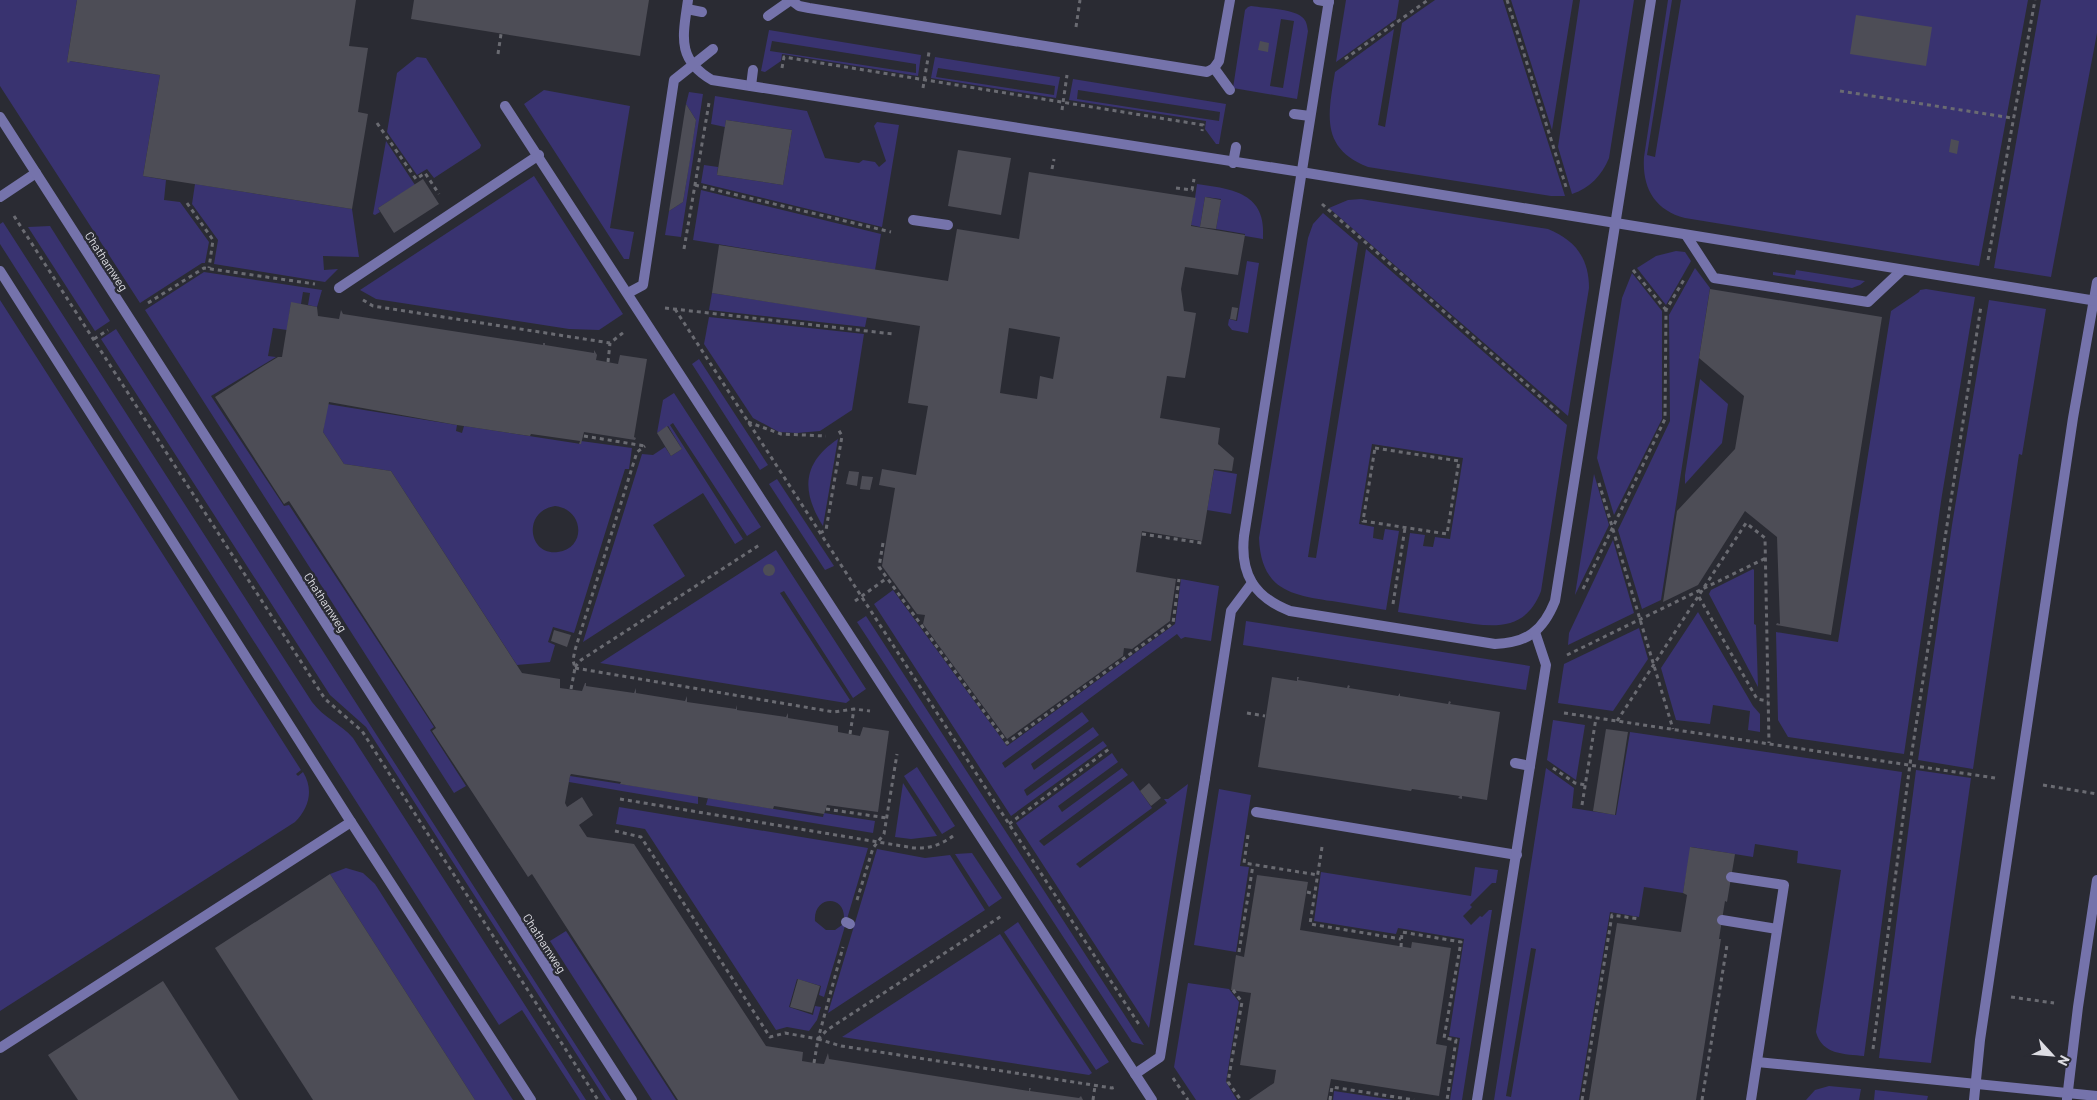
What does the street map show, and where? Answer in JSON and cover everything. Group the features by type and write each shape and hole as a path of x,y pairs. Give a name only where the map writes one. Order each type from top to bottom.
{"street":[{"path":"768,16 791,0 804,7 1207,72 1214,68 1222,53 1230,0"},
{"path":"1325,1 1316,80 1244,536 1244,563 1252,583 1265,598 1277,606 1290,611 1495,644 1509,643 1535,632 1547,619 1552,609 1558,586 1651,0"},
{"path":"702,12 688,5 682,35 685,50 693,64 712,80 1233,163 1301,172 2095,301"},
{"path":"628,293 642,284 674,80 713,49"},
{"path":"1214,68 1230,90"},
{"path":"751,86 753,70"},
{"path":"505,106 539,155 1152,1100"},
{"path":"1294,114 1310,116"},
{"name":"Chathamweg","path":"0,117 632,1100"},
{"path":"1233,163 1236,147"},
{"path":"339,288 539,155"},
{"path":"0,196 36,174"},
{"path":"913,220 948,225"},
{"path":"1686,235 1714,278 1868,302 1902,270"},
{"path":"0,271 351,822 531,1100"},
{"path":"1974,1100 1988,993 2072,427 2097,282"},
{"path":"1135,1074 1160,1057 1231,610 1252,583"},
{"path":"1477,1100 1546,665 1535,632"},
{"path":"1514,763 1530,766"},
{"path":"1256,812 1516,856"},
{"path":"0,1048 351,822"},
{"path":"1731,877 1784,885 1751,1100"},
{"path":"2067,1097 2097,880"},
{"path":"1726,921 1777,929"},
{"path":"1757,1062 1975,1084 2067,1097 2097,1096"}],"path":[{"path":"1052,169 1080,0"},
{"path":"1316,80 1428,0"},
{"path":"1507,0 1575,217"},
{"path":"1870,1073 1910,764 1984,284 2012,118 2035,0"},
{"path":"919,112 933,28"},
{"path":"498,54 502,34"},
{"path":"684,249 712,80"},
{"path":"1840,91 2012,118"},
{"path":"377,123 416,179 424,173 452,213"},
{"path":"1299,184 1582,433"},
{"path":"695,185 892,232"},
{"path":"0,196 325,698 362,731 598,1100"},
{"path":"186,204 213,240 209,268"},
{"path":"1612,244 1666,310"},
{"path":"1552,609 1572,612 1665,419 1666,310 1699,254"},
{"path":"94,340 204,268 339,288 374,306 610,343 659,307 893,334"},
{"path":"676,309 1188,1100"},
{"path":"608,362 610,343"},
{"path":"748,422 781,434 826,436"},
{"path":"820,533 826,530 842,436 838,429"},
{"path":"571,690 575,668 573,660 575,650 637,452 645,446 584,436"},
{"path":"1375,448 1459,462 1447,534 1405,528 1363,521 1375,448"},
{"path":"1597,475 1673,729"},
{"path":"1617,721 1746,523 1765,538 1769,743"},
{"path":"1390,627 1405,528"},
{"path":"575,668 586,656 782,530"},
{"path":"1142,534 1202,543"},
{"path":"883,543 879,567 1007,743 1173,623 1179,579"},
{"path":"1546,665 1766,558"},
{"path":"836,613 887,578"},
{"path":"1698,597 1757,699 1768,701"},
{"path":"575,668 834,712 854,709 904,717 884,834 872,848 848,923 823,1016 814,1063"},
{"path":"850,734 854,709"},
{"path":"1539,710 1910,764"},
{"path":"1247,713 1265,716"},
{"path":"1582,805 1596,718"},
{"path":"1009,824 1109,749"},
{"path":"1530,766 1547,764 1576,784 1585,786"},
{"path":"620,799 878,842 925,848 949,839 972,823"},
{"path":"826,809 887,818"},
{"path":"1326,824 1310,924 1402,939"},
{"path":"1249,829 1244,863 1318,875"},
{"path":"615,831 641,837 770,1037 785,1033 818,1038 841,1046 1112,1088 1135,1074"},
{"path":"1239,952 1253,864"},
{"path":"1306,892 1315,894"},
{"path":"818,1038 835,1024 1024,902"},
{"path":"1582,1100 1612,915 1639,919"},
{"path":"1702,1100 1726,921"},
{"path":"1401,946 1402,932 1461,942 1444,1038 1456,1040 1447,1100"},
{"path":"1233,990 1242,1002 1228,1082 1241,1100"},
{"path":"1988,993 2078,1007"},
{"path":"1093,1100 1095,1086"},
{"path":"1330,1100 1332,1087 1414,1100"}],"shaded area":[{"path":"0,0 77,0 67,62 160,75 143,176 166,180 164,200 180,202 209,242 205,263 202,263 140,303 0,86"},
{"path":"1346,0 1399,0 1396,19 1336,62"},
{"path":"1435,0 1503,0 1565,196 1551,196 1368,167 1353,159 1342,150 1335,140 1331,128 1330,102 1335,72 1394,29 1378,125 1385,127 1402,23"},
{"path":"1511,0 1573,0 1552,130"},
{"path":"1580,0 1634,0 1609,158 1595,180 1572,194 1558,147"},
{"path":"1668,0 1672,0 1647,155 1655,157 1681,0 2028,0 1979,266 1685,218 1665,209 1652,196 1648,187 1645,178 1644,157"},
{"path":"2041,0 2097,0 2097,33 2051,277 1994,268"},
{"path":"1248,7 1292,12 1298,14 1306,22 1308,31 1297,99 1233,88 1245,10","holes":["1281,19 1294,21 1283,88 1270,86"]},
{"path":"769,30 921,55 918,76 782,54 781,61 765,72 761,71","holes":["772,41 916,64 916,73 770,51"]},
{"path":"417,57 426,58 481,145 480,148 434,178 427,169 417,175 387,132 397,73"},
{"path":"935,57 1060,77 1056,98 931,78","holes":["938,68 1055,86 1054,95 936,77"]},
{"path":"1073,79 1226,104 1219,144 1216,144 1205,129 1206,121 1069,100","holes":["1078,90 1220,112 1219,121 1077,99"]},
{"path":"544,90 630,106 610,228 634,232 629,259 624,259 524,104"},
{"path":"689,92 703,94 681,237 665,235 669,211 683,202 696,120 686,104"},
{"path":"715,96 807,111 825,158 859,163 863,160 875,162 879,167 886,161 874,126 877,122 899,125 882,227 701,183 704,165 718,167 717,175 783,185 792,130 726,120 725,127 711,124"},
{"path":"386,141 415,185 378,208 380,212 375,215 373,214"},
{"path":"534,176 623,314 599,330 569,329 376,299 360,290"},
{"path":"195,184 352,209 359,257 323,256 324,270 338,269 325,282 214,264 218,240 192,204"},
{"path":"1197,184 1235,191 1245,196 1259,212 1263,224 1263,239 1216,229 1221,199 1205,197 1200,227 1191,225"},
{"path":"701,190 881,234 875,270 693,240"},
{"path":"1361,199 1548,229 1558,233 1579,251 1586,268 1589,288 1568,416 1329,208 1348,200"},
{"path":"1323,213 1358,243 1308,557 1316,558 1366,249 1567,425 1541,591 1534,605 1516,621 1506,624 1481,625 1398,612 1410,533 1425,535 1423,546 1433,547 1435,537 1450,539 1463,458 1372,444 1359,524 1374,527 1373,538 1383,540 1385,529 1399,531 1386,610 1317,599 1291,592 1272,579 1265,569 1259,538 1308,238 1313,224"},
{"path":"3,222 312,702 353,738 586,1100 580,1100 522,1010 499,1025 0,244 0,224"},
{"path":"50,226 110,321 95,331 28,227"},
{"path":"1676,251 1685,252 1691,261 1666,305 1637,268 1656,256"},
{"path":"1247,261 1259,263 1248,333 1232,330 1228,325 1229,319 1237,321"},
{"path":"1695,268 1710,288 1661,600 1642,609 1618,530 1670,421 1669,315"},
{"path":"1796,270 1865,281 1852,288 1773,275 1773,272 1795,275"},
{"path":"204,272 322,290 317,307 308,305 310,293 303,292 301,304 291,303 287,330 273,328 268,356 276,357 211,396 284,506 289,505 434,727 430,730 466,786 454,793 145,310"},
{"path":"1632,273 1662,311 1662,419 1614,515 1597,458 1622,298"},
{"path":"1926,289 1975,297 1942,495 1904,754 1788,737 1778,720 1776,632 1838,642 1891,311 1920,290"},
{"path":"712,293 867,317 865,327 709,310"},
{"path":"0,300 301,770 296,774 298,776 303,772 309,792 307,805 295,822 0,1011"},
{"path":"1989,300 2046,309 2022,455 2019,454 1973,769 1918,760 1952,525"},
{"path":"709,317 864,334 852,410 820,431 797,433 779,432 753,418 704,344"},
{"path":"116,329 611,1100 606,1100 366,727 330,695 101,339"},
{"path":"699,359 768,465 760,470 692,364"},
{"path":"1700,379 1728,404 1722,443 1685,484 1685,475"},
{"path":"674,393 761,527 747,536 673,423 670,425 743,539 735,544 703,493 653,525 685,576 583,642 642,454 653,455 665,447 671,456 682,449 668,426 657,433 663,400"},
{"path":"327,404 457,425 456,431 462,433 464,426 581,444 581,441 632,448 629,469 625,469 574,633 553,627 548,642 555,645 550,662 517,665 391,471 344,464 323,432","holes":["555,506 565,509 572,514 576,521 578,529 574,544 558,552 548,551 540,547 535,541 533,532 537,516 544,510"]},
{"path":"838,439 823,526 811,501 809,478 817,458"},
{"path":"1214,470 1237,474 1231,514 1207,510"},
{"path":"1594,474 1609,525 1575,595"},
{"path":"777,479 834,566 825,570 769,484"},
{"path":"1613,540 1634,613 1568,645 1569,633"},
{"path":"776,550 866,689 853,698 784,591 780,593 850,700 846,703 600,663"},
{"path":"1753,569 1758,687 1709,594 1711,590"},
{"path":"1181,579 1219,586 1211,641 1185,637 1181,639 1177,634 1002,763 1005,768 1082,712 1089,721 1031,764 1034,770 1093,727 1099,735 1024,790 1027,796 1103,741 1107,746 1011,816 874,604 893,590 1007,746 1175,624"},
{"path":"1698,612 1753,706 1760,714 1760,732 1748,730 1750,711 1713,705 1710,724 1676,720 1661,668"},
{"path":"866,616 1144,1045 1132,1042 857,622"},
{"path":"1246,621 1530,666 1526,690 1243,645"},
{"path":"1639,628 1648,659 1613,711 1558,703 1564,664"},
{"path":"1553,720 1585,725 1576,780 1547,760"},
{"path":"1630,732 1902,772 1864,1056 1842,1054 1829,1049 1819,1040 1816,1032 1841,870 1797,863 1798,851 1755,844 1753,857 1691,847 1683,893 1644,887 1639,917 1610,912 1579,1100 1494,1100 1546,768 1574,788 1572,808 1616,815","holes":["1531,948 1536,949 1511,1097 1506,1096"]},
{"path":"1112,753 1118,762 1058,806 1062,812 1122,768 1128,775 1039,841 1044,846 1133,781 1152,808 1076,864 1080,868 1167,803 1164,799 1168,799 1188,784 1149,1028 1016,823"},
{"path":"917,767 955,826 942,834 904,776"},
{"path":"1916,770 1971,778 1931,1063 1879,1058"},
{"path":"570,776 698,796 698,804 569,782"},
{"path":"903,783 937,836 911,839 895,837"},
{"path":"1219,789 1251,795 1240,866 1249,867 1236,952 1194,945"},
{"path":"708,798 823,817 824,813 875,821 873,833 706,805"},
{"path":"619,807 868,848 847,919 844,917 843,910 839,904 829,901 823,903 816,913 815,921 826,930 835,930 842,925 845,926 824,997 819,995 821,986 797,979 789,1007 813,1015 815,1006 821,1007 817,1020 809,1031 787,1027 776,1030 645,829 616,824"},
{"path":"877,849 925,858 950,855 985,910 828,1013"},
{"path":"972,853 1002,898 989,907 955,854"},
{"path":"1475,867 1498,870 1496,883 1492,883 1470,905 1472,907 1463,916 1471,925 1480,916 1482,917 1489,910 1492,910 1462,1100 1450,1100 1460,1038 1449,1036 1464,939 1398,928 1396,934 1314,921 1321,872 1471,896"},
{"path":"346,868 363,873 375,884 513,1100 475,1100 330,874"},
{"path":"1018,922 1109,1062 1096,1070 1004,932"},
{"path":"566,931 676,1100 652,1100 550,941"},
{"path":"1000,934 1092,1073 1089,1075 842,1037"},
{"path":"1188,983 1229,989 1239,1002 1226,1082 1237,1100 1196,1100 1174,1067"},
{"path":"1829,1086 1861,1089 1859,1100 1806,1100 1815,1090"},
{"path":"1875,1090 1928,1096 1927,1100 1874,1100"},
{"path":"1334,1091 1394,1100 1333,1100"}],"building":[{"path":"77,0 356,0 349,46 368,48 358,112 368,114 352,209 143,176 160,75 67,62"},
{"path":"414,0 649,0 640,56 411,19"},
{"path":"1856,15 1932,27 1926,66 1850,54"},
{"path":"1260,41 1269,43 1268,52 1258,50"},
{"path":"686,104 696,120 690,160 683,202 669,211"},
{"path":"726,120 792,130 783,185 717,175"},
{"path":"1951,139 1959,141 1957,154 1949,152"},
{"path":"958,150 1011,158 1001,215 948,206"},
{"path":"1029,172 1196,198 1191,226 1245,235 1238,275 1185,267 1181,289 1184,311 1196,313 1190,350 1185,378 1167,376 1160,418 1220,428 1218,444 1234,458 1232,471 1214,469 1202,541 1142,531 1136,572 1176,579 1170,621 1132,649 1124,648 1123,656 1007,739 923,624 925,615 917,614 882,566 895,488 879,485 882,469 916,475 928,406 908,403 920,326 712,293 719,245 948,281 957,229 1019,239","holes":["1009,328 1060,337 1053,379 1040,376 1037,399 1000,393"]},
{"path":"423,179 439,204 394,233 378,208"},
{"path":"1205,197 1221,200 1216,229 1200,227"},
{"path":"1710,289 1882,317 1831,635 1776,625 1777,623 1780,624 1777,537 1745,511 1698,585 1663,602 1677,511 1735,449 1744,396 1699,358"},
{"path":"291,302 317,307 318,316 339,319 341,310 343,314 543,345 545,343 545,345 594,353 594,350 597,355 596,360 618,364 620,355 647,359 635,440 584,432 581,444 579,444 580,441 457,425 329,402 323,432 344,464 391,471 522,673 560,679 560,688 582,691 586,683 586,686 634,693 636,688 636,693 685,701 687,696 687,702 736,709 737,705 737,710 786,717 788,713 788,718 838,726 838,732 860,736 863,727 889,731 878,812 827,805 824,814 774,806 773,809 620,784 621,782 571,774 570,776 565,803 567,807 582,797 593,815 579,825 587,837 634,844 766,1046 803,1052 802,1061 824,1064 828,1053 829,1059 1029,1091 1029,1088 1031,1088 1030,1091 1079,1098 1081,1096 1083,1100 678,1100 532,874 528,877 432,731 436,728 289,501 284,504 215,397 278,357 282,357"},
{"path":"1232,307 1238,308 1236,320 1230,319"},
{"path":"667,426 682,449 671,456 657,433"},
{"path":"849,471 859,472 857,486 846,484"},
{"path":"862,476 873,477 870,490 860,489"},
{"path":"767,564 771,564 775,570 771,576 767,576 763,572 763,568"},
{"path":"554,630 571,635 567,647 551,641"},
{"path":"1272,677 1297,681 1297,677 1299,677 1298,680 1347,688 1348,685 1350,686 1349,688 1398,696 1400,693 1400,696 1448,704 1449,701 1451,702 1450,704 1500,712 1487,800 1462,796 1462,799 1458,798 1460,796 1412,789 1411,791 1258,767"},
{"path":"1606,729 1628,732 1615,815 1593,811"},
{"path":"1149,783 1161,798 1151,806 1140,791"},
{"path":"1690,847 1735,854 1727,902 1725,901 1719,939 1721,939 1696,1100 1589,1100 1617,923 1681,932 1687,895 1683,893"},
{"path":"330,874 475,1100 313,1100 215,948"},
{"path":"1257,875 1308,882 1300,930 1411,948 1412,942 1451,948 1436,1044 1447,1046 1439,1096 1331,1079 1327,1100 1249,1100 1274,1083 1276,1070 1240,1065 1251,993 1231,990 1236,955 1244,957"},
{"path":"798,979 820,986 812,1013 790,1007"},
{"path":"163,981 239,1100 78,1100 48,1055"}]}
